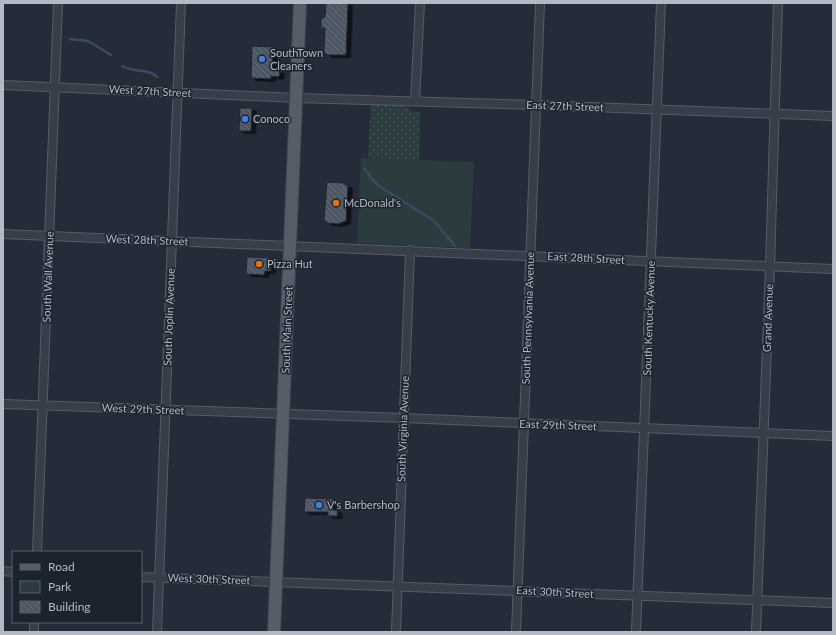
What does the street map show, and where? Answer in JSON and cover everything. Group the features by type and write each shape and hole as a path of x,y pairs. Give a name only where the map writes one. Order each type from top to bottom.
{"main road":[{"name":"South Main Street","path":"274,632 300,3"}],"street":[{"name":"South Wall Avenue","path":"37,551 58,3"},
{"name":"South Joplin Avenue","path":"157,632 181,3"},
{"path":"415,101 420,3"},
{"name":"South Pennsylvania Avenue","path":"516,632 540,3"},
{"name":"South Kentucky Avenue","path":"636,632 661,3"},
{"name":"Grand Avenue","path":"756,632 778,3"},
{"name":"West 27th Street","path":"3,85 297,98"},
{"name":"East 27th Street","path":"297,98 833,116"},
{"name":"West 28th Street","path":"3,234 291,245"},
{"name":"East 28th Street","path":"291,245 833,269"},
{"name":"South Virginia Avenue","path":"396,632 410,250"},
{"name":"West 29th Street","path":"3,404 284,414"},
{"name":"East 29th Street","path":"284,414 833,436"},
{"name":"West 30th Street","path":"142,576 276,582"},
{"name":"East 30th Street","path":"276,582 833,603"}],"green space":[{"path":"371,104 405,106 409,108 411,112 420,112 419,160 368,158"},
{"path":"361,158 474,162 470,248 357,243"}],"building":[{"path":"326,3 348,3 346,55 327,55 324,52 325,28 321,28 321,19 325,17"},
{"name":"SouthTown Cleaners","path":"252,46 273,47 272,70 280,71 279,77 271,76 271,79 251,78"},
{"name":"Conoco","path":"240,108 252,108 251,131 239,131"},
{"name":"McDonald's","path":"327,182 343,183 348,186 346,221 338,224 328,223 324,220"},
{"name":"Pizza Hut","path":"247,257 271,258 271,271 265,271 264,275 246,274"},
{"name":"V's Barbershop","path":"305,498 334,499 333,510 337,510 338,516 328,516 328,512 304,512"}],"waterway":[{"path":"70,39 88,41 111,55"},
{"path":"122,66 149,72 157,77"},
{"path":"364,168 379,186 434,221 455,246"}],"place":[{"name":"SouthTown Cleaners","path":"262,59"},
{"name":"Conoco","path":"245,119"},
{"name":"McDonald's","path":"336,203"},
{"name":"Pizza Hut","path":"259,264"},
{"name":"V's Barbershop","path":"319,505"}]}
